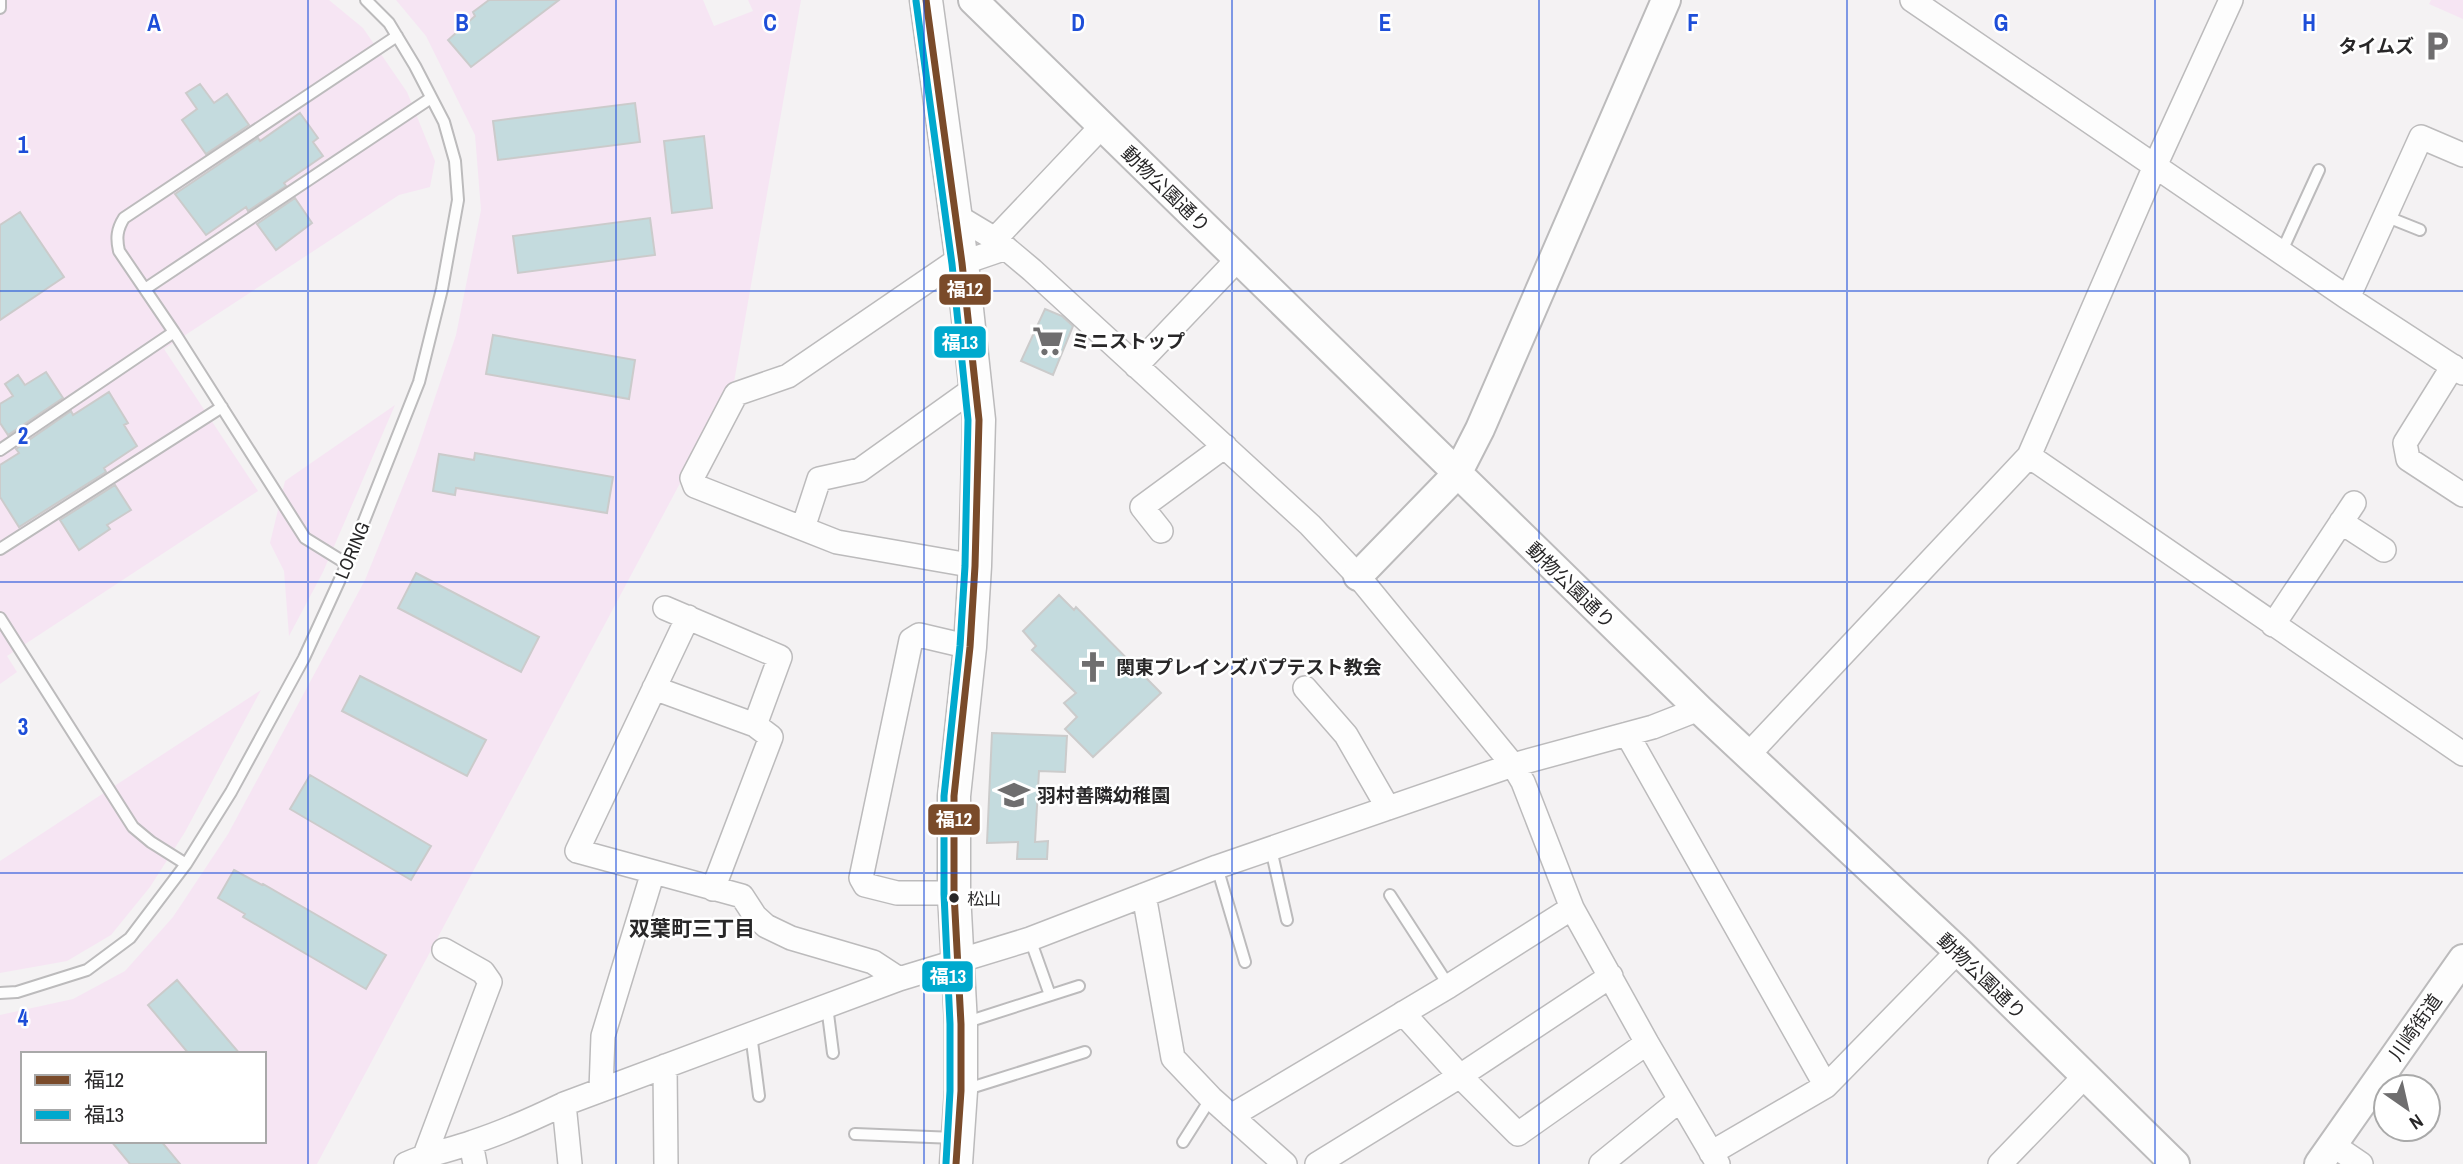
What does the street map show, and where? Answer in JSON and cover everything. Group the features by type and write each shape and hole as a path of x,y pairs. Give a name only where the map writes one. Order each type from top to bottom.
{"main road":[{"path":"926,0 962,260 979,420 970,647 954,796 954,893 961,1024 961,1091 957,1151"}],"street":[{"name":"動物公園通り","path":"973,0 1699,709 1958,951 2175,1164"},
{"path":"1358,576 1457,474 1480,429 1666,0"},
{"path":"1912,0 2348,298 2460,368 2405,443 2408,459 2463,495"},
{"path":"1748,755 2029,456 2155,166 2231,0"},
{"path":"975,566 848,544 695,486 692,478 736,394 788,376 962,260 1000,243 1102,126"},
{"path":"2348,298 2421,137 2463,155"},
{"path":"955,215 1000,243 1310,525 1358,576 1513,765 1523,782 1572,908 1647,1044 1715,1159 1826,1086 1958,951"},
{"path":"1136,366 1238,259"},
{"path":"803,528 818,479 860,470 976,387"},
{"path":"1161,531 1142,507 1225,446"},
{"path":"2029,456 2463,754"},
{"path":"2273,625 2348,512 2384,550"},
{"path":"665,608 780,657 755,725"},
{"path":"688,617 577,851 742,896 755,916 766,926 791,938 873,962 899,979"},
{"path":"954,893 897,893 865,885 861,878 911,640 919,635 970,647"},
{"path":"654,688 755,725 771,737 713,889"},
{"path":"1304,688 1346,735 1388,808"},
{"path":"444,950 484,972 489,982 415,1159 473,1154 564,1104 899,979 1030,939 1217,867 1513,765 1653,727 1699,709"},
{"path":"1627,734 1826,1086"},
{"path":"601,1090 603,1036 653,872"},
{"path":"1144,895 1173,1058 1211,1098 1285,1164"},
{"path":"1231,1116 1449,986 1572,908"},
{"name":"川崎街道","path":"2326,1155 2463,959"},
{"path":"1318,1164 1460,1076 1611,976"},
{"path":"1403,1013 1518,1134 1647,1044"},
{"path":"665,1066 666,1164"},
{"path":"2000,1164 2085,1076"},
{"path":"1601,1164 1680,1100"},
{"path":"564,1104 570,1164"},
{"path":"2326,1155 2361,1164"}],"lane":[{"path":"0,0 0,8"},
{"name":"LORING","path":"0,993 17,992 87,970 130,937 186,864 231,792 304,658 347,564 419,382 442,289 458,200 455,161 444,122 397,36 389,23 366,0"},
{"path":"347,564 305,538 174,332 119,251 118,227 124,218 397,36"},
{"path":"145,289 431,98"},
{"path":"2281,253 2319,170"},
{"path":"2385,216 2420,230"},
{"path":"0,450 174,332"},
{"path":"0,549 222,407"},
{"path":"0,618 133,827 186,864"},
{"path":"1271,849 1287,920"},
{"path":"1217,867 1245,962"},
{"path":"1390,895 1449,986"},
{"path":"1030,939 1050,995"},
{"path":"961,1024 1079,986"},
{"path":"827,1006 833,1053"},
{"path":"751,1034 759,1096"},
{"path":"961,1091 1085,1052"},
{"path":"1183,1142 1211,1098"},
{"path":"855,1134 957,1151"}],"shaded area":[{"path":"0,0 329,0 363,28 407,92 435,161 430,187 399,195 164,349 258,491 7,656 17,672 0,684"},
{"path":"396,0 703,0 714,26 753,11 748,0 801,0 734,382 317,1164 0,1164 0,1015 73,999 125,971 173,917 228,834 365,580 416,454 456,335 481,210 475,135 426,36"},
{"path":"2431,0 2463,0 2463,19 2429,4"},
{"path":"395,405 323,572 289,636 284,571 270,543 285,481"},
{"path":"261,690 185,832 150,887 111,935 67,961 0,973 0,861"}],"building":[{"path":"489,0 559,0 471,67 448,40 475,16 473,12"},
{"path":"200,84 214,103 227,94 249,125 206,154 182,120 197,109 186,93"},
{"path":"635,103 640,142 498,160 493,121"},
{"path":"300,113 318,138 313,142 323,156 284,183 286,186 248,211 246,207 206,235 175,194"},
{"path":"704,136 712,208 672,213 664,141"},
{"path":"295,198 312,223 276,250 257,224"},
{"path":"20,212 64,277 0,320 0,225"},
{"path":"650,218 655,255 518,273 513,236"},
{"name":"ミニストップ","path":"1045,309 1062,316 1073,326 1053,375 1021,361"},
{"path":"493,335 635,360 629,399 486,374"},
{"path":"46,372 63,398 8,435 0,423 0,404 13,396 5,384 18,375 25,385"},
{"path":"109,392 128,423 124,425 137,446 104,468 106,472 19,527 0,497 0,465 19,453 16,449 71,411 73,415"},
{"path":"475,453 613,477 607,513 456,488 455,495 433,491 439,454 474,460"},
{"path":"115,485 131,510 107,525 110,529 79,550 60,520"},
{"path":"416,573 539,637 521,672 398,608"},
{"path":"1059,595 1074,610 1076,607 1161,693 1093,757 1065,729 1077,717 1064,703 1076,693 1032,650 1036,646 1023,631"},
{"path":"360,676 486,740 467,776 342,711"},
{"path":"992,733 1067,736 1065,772 1039,771 1035,842 1048,841 1047,859 1017,859 1018,842 987,843"},
{"path":"310,775 431,846 411,880 290,809"},
{"path":"234,870 386,955 366,989 243,917 245,914 218,898"},
{"path":"177,980 238,1052 187,1052 148,1005"},
{"path":"113,1143 163,1143 180,1164 130,1164"}],"transit line":[{"name":"福12","path":"926,0 962,263 979,420 970,647 954,796 954,893 961,1024 961,1091 956,1164"},
{"name":"福13","path":"916,1 952,264 968,420 965,566 960,646 944,796 944,894 950,1024 946,1163"}],"place":[{"name":"タイムズ","path":"2437,46"},
{"name":"ミニストップ","path":"1048,341"},
{"name":"関東プレインズバプテスト教会","path":"1093,667"},
{"name":"羽村善隣幼稚園","path":"1014,795"},
{"name":"松山","path":"954,898"}],"district":[{"name":"双葉町三丁目","path":"692,928"}]}
